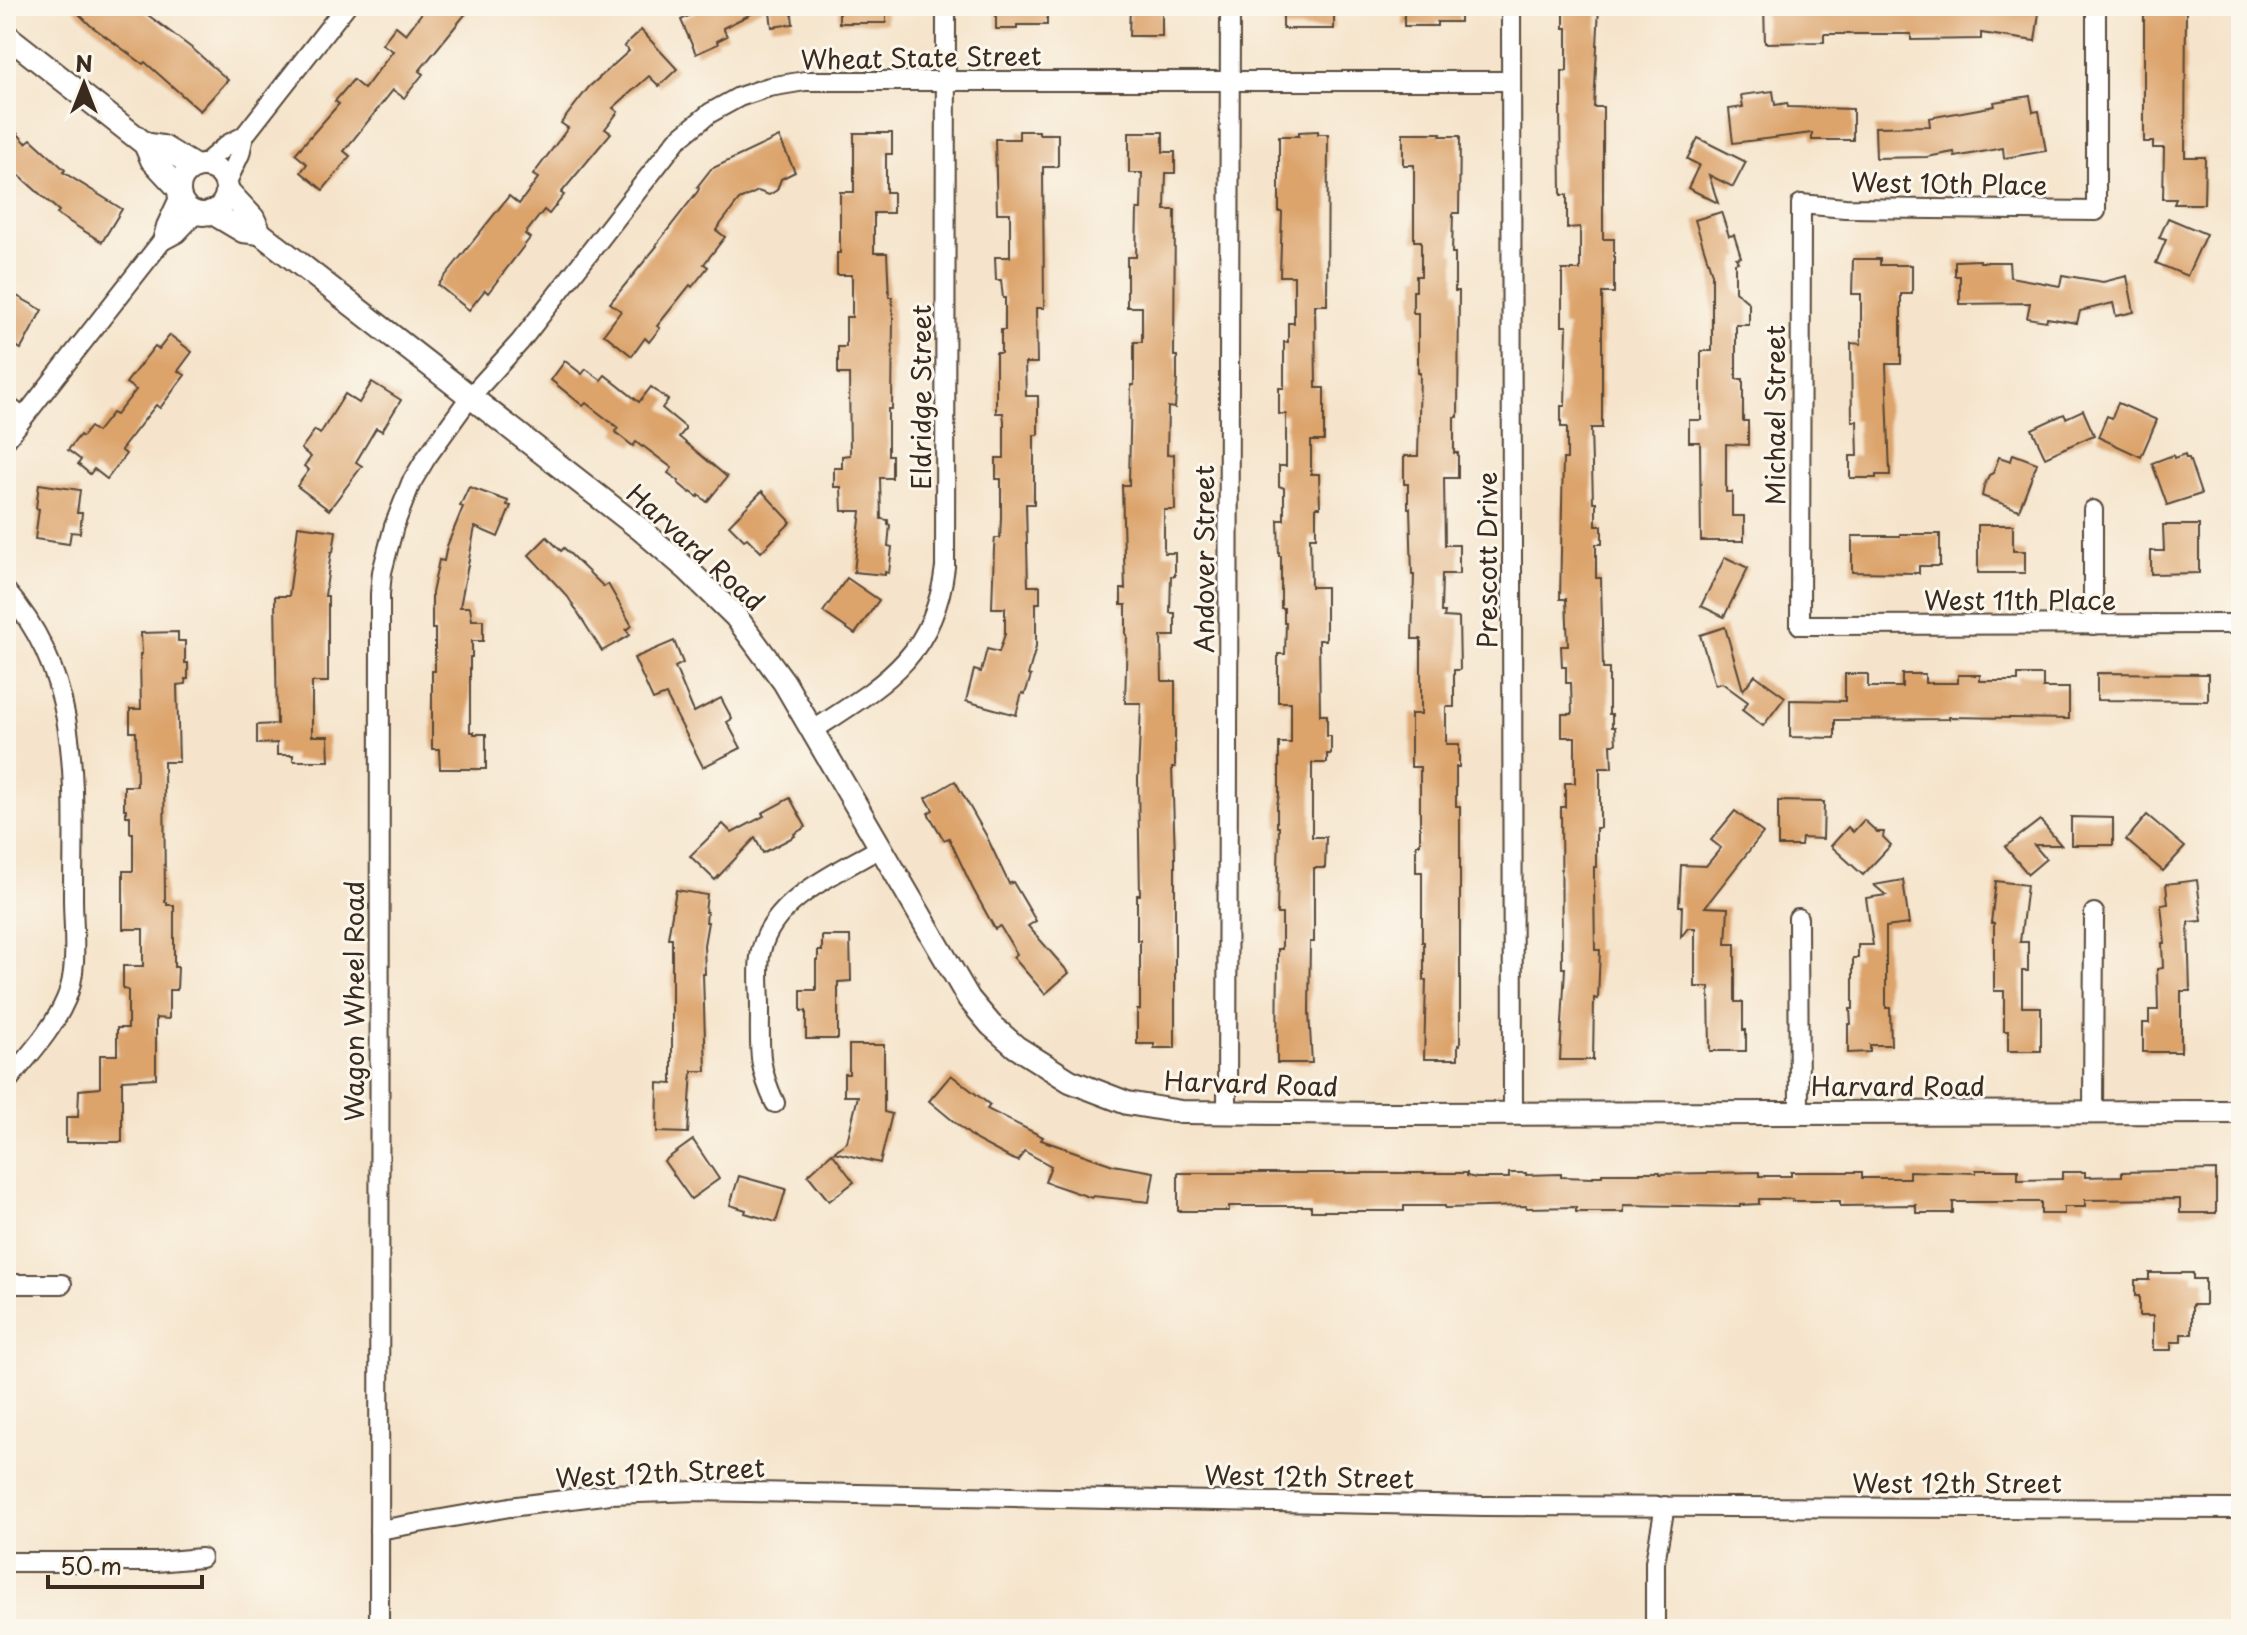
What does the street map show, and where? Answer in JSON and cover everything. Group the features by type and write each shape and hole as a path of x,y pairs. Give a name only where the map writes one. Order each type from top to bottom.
{"street":[{"path":"6,440 162,241 180,192 182,177 244,136 346,6"},
{"name":"Eldridge Street","path":"812,731 871,691 907,660 933,620 943,589 946,6"},
{"name":"Andover Street","path":"1227,1113 1230,6"},
{"name":"Prescott Drive","path":"1511,6 1513,1113"},
{"name":"West 10th Place","path":"1801,204 1845,208 2096,211 2096,6"},
{"path":"6,35 145,144 152,160 180,192 186,207 204,212"},
{"name":"Wheat State Street","path":"470,397 520,342 677,140 710,113 769,87 805,81 1511,81"},
{"path":"162,241 204,212 221,206 244,136"},
{"path":"145,144 163,147 199,166 217,171 226,187"},
{"name":"Harvard Road","path":"226,187 253,218 260,233 637,527 688,570 736,617 784,682 969,999 991,1025 1016,1047 1070,1081 1127,1103 1181,1112 2241,1112"},
{"name":"Michael Street","path":"1800,625 1801,204"},
{"name":"Harvard Road","path":"204,212 243,231 260,233"},
{"name":"Wagon Wheel Road","path":"379,1629 381,583 394,526 411,483 470,397"},
{"path":"6,405 23,418"},
{"path":"2093,510 2093,625"},
{"path":"6,591 35,629 56,679 68,723 74,797 73,969 68,997 56,1019 6,1083"},
{"name":"West 11th Place","path":"1800,625 2241,624"},
{"path":"775,1103 759,1057 760,954 767,933 779,914 795,899 880,848"},
{"path":"2093,1112 2094,913"},
{"path":"1798,918 1799,1113"},
{"path":"6,1284 62,1284"},
{"name":"West 12th Street","path":"379,1530 510,1507 610,1494 696,1491 1484,1506 2241,1509"},
{"path":"1655,1629 1655,1562 1665,1506"},
{"path":"6,1562 156,1562 201,1558"}],"building":[{"path":"71,6 136,6 228,80 200,111 145,62 143,64 90,25"},
{"path":"427,6 472,6 419,71 423,74 404,98 393,90 344,151 350,156 323,190 301,172 307,164 295,154 339,104 335,101 353,80 364,89 393,51 382,44 396,26 406,34"},
{"path":"707,6 767,6 723,28 727,36 696,54 681,20"},
{"path":"769,6 791,6 793,24 772,27"},
{"path":"886,6 886,23 839,23 839,7"},
{"path":"996,6 1047,6 1047,25 996,29"},
{"path":"1130,6 1162,6 1162,36 1129,36"},
{"path":"1283,6 1334,6 1334,29 1283,29"},
{"path":"1404,6 1460,6 1460,22 1404,26"},
{"path":"1564,6 1599,6 1594,107 1603,107 1603,239 1614,239 1614,293 1602,293 1602,428 1591,428 1593,502 1596,502 1596,526 1602,526 1602,544 1596,544 1596,578 1601,578 1603,669 1609,669 1609,714 1612,714 1616,744 1611,744 1612,768 1600,768 1600,828 1596,828 1594,885 1595,950 1600,950 1598,999 1594,998 1593,1060 1560,1060 1565,968 1562,968 1561,807 1565,807 1565,783 1575,783 1575,737 1562,737 1562,714 1572,714 1571,683 1566,683 1561,646 1568,646 1566,599 1560,599 1563,459 1567,459 1567,427 1561,427 1561,406 1565,406 1567,326 1562,326 1562,270 1580,270 1580,227 1567,228 1567,195 1561,195 1560,107 1562,71 1567,71"},
{"path":"1764,6 2040,6 2035,41 1981,33 1981,39 1911,40 1911,34 1824,34 1824,42 1765,43"},
{"path":"2144,6 2186,6 2185,157 2205,157 2204,204 2174,204 2176,199 2163,199 2164,148 2153,148 2153,142 2144,142"},
{"path":"641,30 677,69 659,86 649,76 613,108 618,112 605,129 611,133 561,193 564,195 549,214 544,210 525,234 530,238 488,293 485,290 469,310 438,285 509,196 519,204 538,178 533,175 568,128 561,123 589,87 629,51 624,46"},
{"path":"1773,91 1775,105 1787,103 1788,107 1853,109 1853,140 1812,140 1812,133 1733,143 1729,109 1743,107 1741,95"},
{"path":"2030,96 2033,112 2039,111 2046,151 2004,158 2003,148 1955,157 1954,152 1927,157 1876,158 1875,127 1930,126 1929,118"},
{"path":"6,121 26,143 31,139 65,170 63,172 122,209 102,242 57,214 59,211 6,164"},
{"path":"1019,131 1058,134 1058,167 1043,167 1044,308 1036,308 1037,363 1025,363 1026,396 1038,396 1038,435 1034,435 1034,504 1026,504 1028,586 1040,586 1040,603 1036,603 1036,647 1028,675 1031,676 1016,715 966,701 974,670 981,672 987,649 999,652 1005,634 1005,608 992,608 995,538 1000,538 1001,518 1001,479 996,479 996,458 1004,458 1003,413 996,413 996,353 1001,353 1001,330 1005,330 1005,298 1001,280 996,280 995,257 1010,257 1010,213 997,213 995,139 1019,139"},
{"path":"1318,131 1318,134 1328,134 1327,305 1315,305 1316,388 1324,388 1324,441 1311,441 1311,474 1319,474 1320,507 1316,507 1316,537 1310,537 1311,587 1326,587 1326,640 1319,640 1320,715 1327,715 1331,754 1327,754 1327,763 1312,763 1312,837 1326,837 1325,868 1314,868 1314,942 1310,942 1309,1012 1312,1063 1277,1063 1278,949 1282,949 1282,914 1277,914 1279,743 1291,743 1291,702 1278,702 1278,654 1285,654 1286,623 1284,608 1281,608 1278,520 1284,520 1284,488 1279,486 1279,466 1286,466 1286,414 1279,414 1279,388 1284,388 1284,342 1288,342 1288,323 1294,323 1294,276 1280,276 1282,212 1279,212 1279,136 1299,136 1299,132"},
{"path":"1129,132 1163,132 1163,152 1175,152 1175,173 1166,173 1165,210 1175,210 1174,356 1177,356 1177,379 1175,408 1168,407 1167,455 1174,454 1175,510 1164,510 1164,553 1175,553 1170,613 1175,613 1175,636 1161,636 1162,681 1175,681 1175,767 1172,767 1175,1048 1137,1044 1137,1010 1140,1010 1137,895 1140,895 1138,779 1141,703 1125,703 1126,605 1121,605 1121,589 1125,589 1122,485 1129,485 1134,342 1142,342 1142,307 1127,307 1127,257 1136,257 1137,209 1141,209 1142,173 1129,173"},
{"path":"854,133 892,133 892,154 886,154 886,192 893,192 893,213 874,213 874,253 887,253 893,318 892,409 888,409 888,455 892,455 892,478 880,478 881,519 888,520 890,525 888,546 892,547 889,573 885,572 885,575 854,572 861,511 842,511 841,487 834,487 834,468 842,468 842,456 850,455 849,374 838,374 838,347 846,347 846,317 852,317 852,275 837,275 837,253 840,253 840,192 854,192"},
{"path":"1403,133 1460,136 1459,213 1453,213 1452,253 1455,253 1455,291 1459,291 1458,417 1454,417 1458,478 1444,478 1445,545 1459,545 1459,574 1442,574 1441,612 1445,612 1444,617 1459,618 1460,670 1454,670 1454,707 1446,707 1446,744 1459,744 1459,767 1456,767 1456,806 1460,806 1458,1059 1424,1059 1426,980 1422,942 1422,872 1416,872 1416,844 1420,844 1420,767 1411,767 1411,714 1421,714 1421,639 1412,639 1414,575 1408,484 1404,484 1404,456 1418,456 1420,373 1418,313 1413,313 1413,291 1416,291 1416,276 1421,276 1421,241 1414,241 1414,165 1403,165"},
{"path":"779,137 795,172 781,179 777,190 769,195 758,191 739,200 716,230 725,237 704,264 708,267 657,326 660,328 649,342 645,338 632,356 604,334 621,311 610,303 657,246 711,169"},
{"path":"1698,138 1746,162 1733,187 1709,175 1718,203 1688,188 1699,165 1687,159"},
{"path":"1721,212 1729,236 1734,235 1741,257 1736,258 1738,262 1735,263 1735,291 1749,303 1749,325 1736,325 1736,379 1743,379 1743,421 1748,421 1748,445 1726,444 1726,492 1732,492 1732,516 1744,516 1744,541 1701,541 1700,442 1689,442 1689,420 1701,420 1701,351 1712,351 1712,274 1695,220"},
{"path":"2168,218 2206,234 2187,276 2156,263 2166,240 2159,238"},
{"path":"1853,259 1880,259 1880,265 1912,265 1912,294 1901,294 1901,364 1886,364 1890,475 1876,475 1876,478 1850,478 1850,456 1858,456 1857,421 1852,421 1851,343 1861,344 1861,294 1852,294"},
{"path":"1955,261 2009,262 2010,277 2060,286 2062,275 2103,282 2127,276 2134,312 2116,316 2113,303 2080,311 2077,323 2027,318 2030,303 1960,304 1960,276 1955,276"},
{"path":"6,290 42,310 21,349 6,340"},
{"path":"170,335 192,352 178,371 185,375 160,408 156,405 121,450 126,454 107,479 94,469 90,474 78,464 81,460 68,450 90,427 97,432 112,413 116,415 136,390 126,383 155,346 159,349"},
{"path":"565,361 582,374 586,369 601,380 605,375 639,402 651,387 668,400 662,408 685,427 679,437 727,477 707,502 678,483 668,473 672,468 636,442 633,446 615,432 618,428 586,403 583,406 551,380"},
{"path":"372,382 401,400 382,431 376,428 356,462 362,466 329,510 297,486 309,470 304,466 311,457 301,449 315,430 320,434 345,394 359,403"},
{"path":"2118,403 2157,420 2141,457 2098,437 2107,416 2112,418"},
{"path":"2083,410 2094,435 2045,457 2032,429 2064,414 2066,418"},
{"path":"2013,454 2037,463 2019,510 1982,496 1999,457 2011,461"},
{"path":"2185,454 2201,494 2167,505 2152,463"},
{"path":"39,484 80,490 77,513 82,513 80,533 71,532 69,544 35,539"},
{"path":"469,487 508,501 507,505 511,506 498,537 475,527 460,607 470,607 472,620 483,620 483,641 472,641 470,657 470,732 486,734 486,769 440,769 439,749 432,749 435,629 432,629 432,593 439,560 444,561 463,507 460,506"},
{"path":"762,491 791,522 761,552 729,525"},
{"path":"1978,525 2013,525 2013,551 2025,551 2025,573 1978,573"},
{"path":"2163,525 2199,525 2199,573 2151,574 2151,551 2164,551"},
{"path":"298,526 336,531 325,596 328,596 328,682 312,682 312,736 328,736 329,761 293,761 293,755 277,755 277,743 257,744 257,725 277,724 275,596 289,596"},
{"path":"1940,534 1940,566 1919,566 1919,573 1852,572 1852,536"},
{"path":"547,537 561,551 564,548 604,587 608,584 632,626 626,630 630,635 602,651 568,597 529,555"},
{"path":"1725,557 1748,568 1724,617 1701,606"},
{"path":"847,578 879,600 855,634 823,612"},
{"path":"1725,627 1743,690 1755,675 1785,697 1763,726 1742,710 1748,702 1722,683 1715,685 1700,635"},
{"path":"178,632 178,641 185,641 188,679 185,679 186,684 177,685 179,762 164,762 165,902 174,905 177,990 169,990 169,1019 156,1018 156,1078 122,1080 122,1142 66,1142 66,1117 78,1117 79,1090 100,1088 100,1055 117,1055 117,1028 128,1028 128,990 123,989 123,966 143,966 143,929 123,929 123,871 133,871 133,833 130,833 130,816 126,816 124,809 124,786 137,786 136,732 130,732 130,709 141,709 141,633"},
{"path":"674,641 683,663 675,667 694,712 721,698 732,719 727,722 741,748 703,767 666,695 653,700 634,658"},
{"path":"2097,673 2208,674 2208,701 2097,700"},
{"path":"1845,674 1868,674 1868,687 1902,687 1902,674 1925,674 1925,683 1958,683 1958,675 1980,675 1980,681 2018,681 2018,675 2043,675 2043,688 2069,688 2069,719 1949,717 1835,720 1835,738 1790,737 1790,700 1845,701"},
{"path":"955,781 1009,884 1013,882 1036,921 1028,926 1069,973 1045,994 1013,957 1017,954 1000,926 995,929 949,838 944,840 928,813 933,810 926,798"},
{"path":"790,798 806,827 795,836 763,853 755,838 715,880 690,856 723,824 732,833"},
{"path":"1778,801 1824,802 1823,839 1802,838 1801,846 1778,846"},
{"path":"1735,811 1763,833 1705,907 1728,908 1726,944 1735,944 1735,1002 1743,1002 1746,1051 1710,1051 1709,987 1695,987 1695,928 1688,928 1681,937 1681,865 1706,866 1721,848 1711,840"},
{"path":"2147,815 2185,847 2163,871 2126,840"},
{"path":"2071,817 2113,818 2113,845 2071,845"},
{"path":"1864,820 1877,832 1884,832 1883,837 1891,845 1863,875 1831,846 1848,827 1853,832"},
{"path":"2040,820 2061,845 2034,845 2046,859 2028,874 2005,847"},
{"path":"1903,880 1909,924 1886,927 1886,1008 1890,1008 1891,1045 1870,1045 1870,1052 1848,1053 1848,1024 1851,1024 1850,1009 1853,1009 1853,958 1858,958 1858,945 1873,945 1866,898 1886,895 1874,885"},
{"path":"2197,880 2202,921 2188,922 2190,991 2181,991 2181,1052 2143,1052 2143,1023 2149,1023 2149,1010 2158,1010 2157,969 2163,968 2162,943 2165,943 2161,905 2168,904 2166,884"},
{"path":"1996,881 2027,885 2020,942 2028,942 2028,971 2022,971 2022,1007 2041,1007 2041,1051 2008,1051 2008,1031 2004,1031 2004,991 1994,991 1994,923 1991,923"},
{"path":"676,890 707,895 703,974 706,1071 692,1071 688,1133 657,1132 658,1083 672,1084 672,938 668,938"},
{"path":"822,936 850,936 851,981 838,982 838,1039 806,1039 806,1011 801,1011 801,990 816,990 816,960 818,951 822,951"},
{"path":"849,1045 884,1045 884,1112 892,1114 880,1163 834,1152 847,1142 858,1096 844,1096 844,1074 849,1074"},
{"path":"951,1075 990,1105 987,1109 1043,1137 1041,1140 1113,1165 1154,1172 1149,1202 1092,1198 1045,1182 1051,1166 1024,1151 1018,1161 976,1140 929,1101"},
{"path":"693,1140 719,1179 691,1199 664,1161"},
{"path":"832,1153 854,1182 829,1201 808,1175"},
{"path":"1976,1170 2018,1170 2018,1180 2062,1179 2062,1172 2085,1172 2085,1177 2122,1176 2122,1172 2216,1170 2216,1213 2180,1213 2180,1199 2085,1200 2085,1207 2064,1207 2064,1214 2041,1214 2041,1202 1953,1202 1953,1213 1916,1213 1916,1205 1840,1206 1840,1201 1792,1199 1759,1199 1759,1204 1740,1207 1624,1205 1624,1212 1576,1212 1576,1207 1526,1206 1404,1206 1404,1211 1311,1211 1311,1206 1229,1206 1229,1211 1178,1211 1178,1173 1467,1173 1467,1176 1476,1178 1509,1178 1509,1173 1526,1173 1593,1178 1602,1176 1602,1173 1640,1172 1759,1172 1759,1176 1791,1176 1791,1172 1862,1172 1862,1178 1909,1178 1909,1171 1976,1173"},
{"path":"739,1176 786,1189 776,1222 730,1205"},
{"path":"2149,1273 2193,1273 2193,1279 2205,1279 2205,1305 2192,1305 2192,1334 2181,1334 2181,1342 2171,1342 2171,1350 2153,1350 2153,1316 2139,1316 2135,1280 2149,1280"}]}
